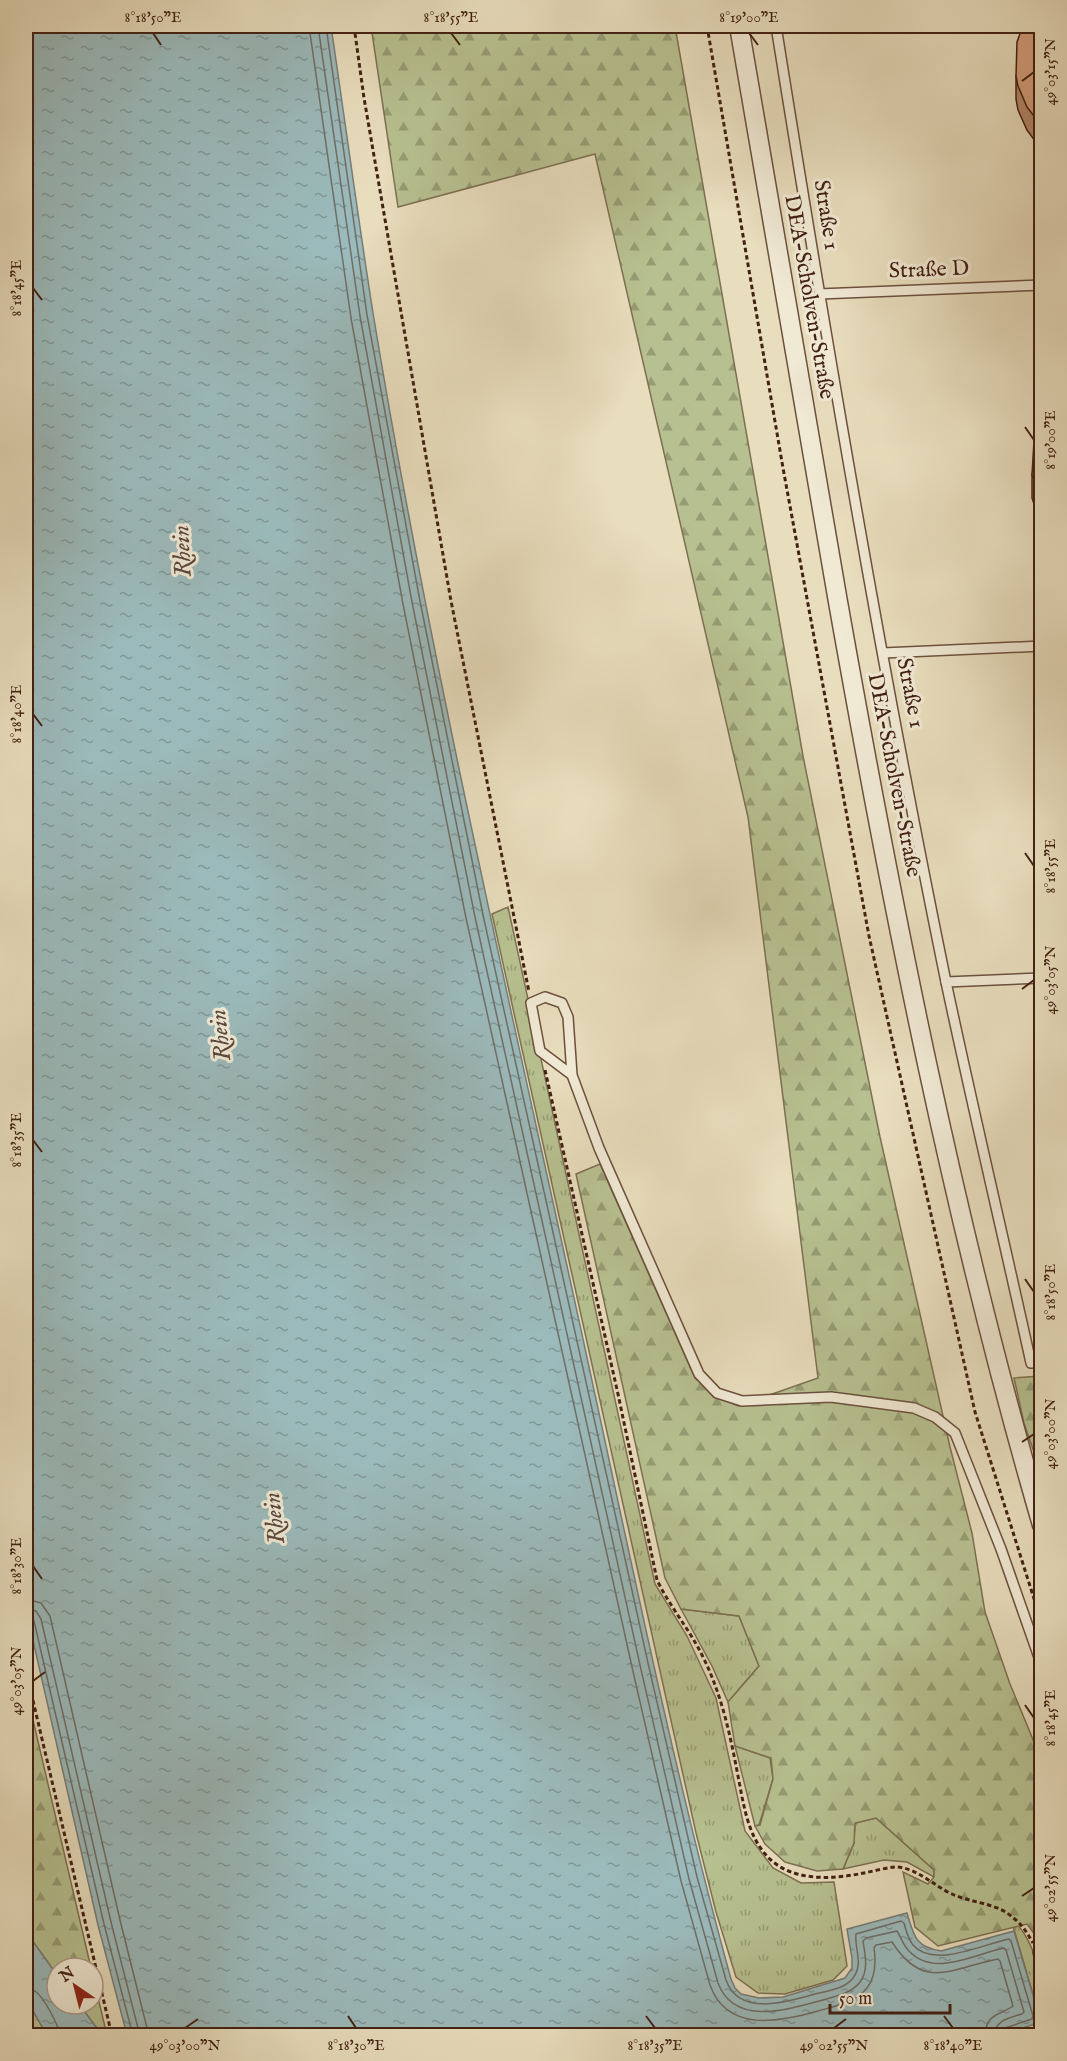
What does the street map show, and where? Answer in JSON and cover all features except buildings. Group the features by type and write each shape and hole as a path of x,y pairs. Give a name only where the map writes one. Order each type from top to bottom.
{"street":[{"name":"DEA-Scholven-Straße","path":"739,26 779,272 898,925 941,1126 1010,1417 1041,1526"}],"lane":[{"name":"Straße 1","path":"776,26 819,294 883,653 946,982 1031,1363 1041,1362"},
{"name":"Straße D","path":"819,294 1041,285"},
{"path":"883,653 1041,646"},
{"path":"946,982 1041,978"},
{"path":"572,1075 540,1051 531,1003 545,997 562,1003 568,1017 572,1075 599,1148 699,1374 717,1392 742,1401 831,1397 914,1408 935,1417 955,1433 1041,1666"},
{"path":"1038,1952 1041,1964"}],"path":[{"path":"354,26 364,98 451,601 531,1003"},
{"path":"707,26 783,468 869,936 975,1412 1036,1606"},
{"path":"540,1051 613,1372 657,1580 665,1596 682,1618 704,1659 720,1700 729,1731 750,1831 771,1861 785,1870 803,1876 825,1878 896,1867 914,1872 952,1894 1004,1911 1023,1924 1038,1952"},
{"path":"26,1671 112,2036"}],"green space":[{"path":"371,26 675,26 803,756 880,1137 950,1447 972,1533 985,1612 1010,1684 1041,1759 1041,1943 1027,1924 938,1946 915,1927 903,1872 928,1884 934,1877 934,1870 876,1818 855,1823 854,1843 843,1869 817,1871 785,1862 765,1844 755,1826 760,1825 773,1779 771,1758 735,1746 728,1702 759,1666 739,1616 681,1609 665,1578 576,1174 600,1164 695,1378 716,1396 738,1406 818,1378 748,817 595,154 398,207"},
{"path":"508,907 655,1584 687,1636 716,1698 745,1831 773,1868 801,1883 834,1882 847,1966 833,1980 785,1994 758,1993 736,1977 716,1912 696,1833 492,914"},
{"path":"1042,1376 1041,1473 1024,1423 1014,1378"},
{"path":"681,1609 739,1616 759,1666 728,1702 712,1666"},
{"path":"26,1690 88,1956 45,1956 45,1958 26,1932"},
{"path":"735,1746 770,1758 773,1779 759,1825 755,1826"},
{"path":"876,1818 934,1870 934,1877 907,1862 884,1860 843,1869 854,1843 855,1823"},
{"path":"1016,1923 1029,1942 1039,1972 1042,1984 1041,2022 1013,1926"},
{"path":"26,1999 47,2035 26,2035"},
{"path":"88,2016 102,2016 107,2035 97,2035 96,2027"}],"water":[{"name":"Rhein","path":"26,26 331,26 373,313 440,675 490,916 646,1628 686,1804 731,1979 741,1994 759,1998 783,1997 845,1978 852,1968 847,1929 907,1913 917,1939 926,1947 941,1951 1014,1931 1041,2022 999,2036 127,2035 98,1925 26,1610"},
{"path":"26,1932 45,1958 45,2016 88,2016 96,2027 97,2035 47,2035 26,1999"}]}
